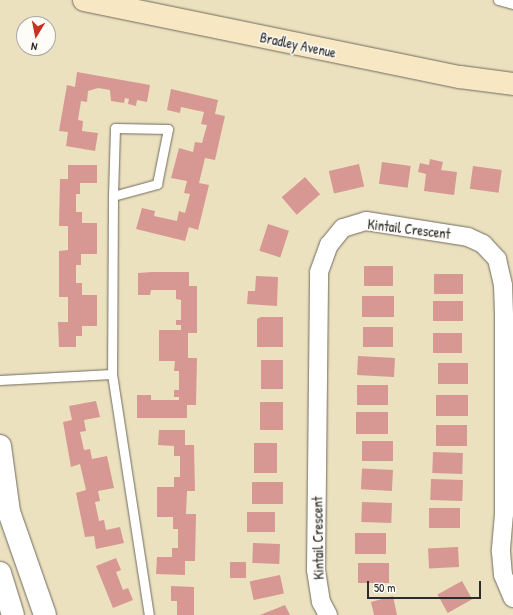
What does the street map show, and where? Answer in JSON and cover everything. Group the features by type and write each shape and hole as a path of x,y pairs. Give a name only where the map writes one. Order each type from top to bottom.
{"main road":[{"name":"Bradley Avenue","path":"84,0 460,78 513,84"}],"street":[{"name":"Kintail Crescent","path":"328,615 321,602 316,568 319,272 329,245 343,228 366,222 468,237 483,244 497,259 503,285 504,316 504,514 501,552 503,575 513,598"},
{"path":"0,446 9,512 45,615"},
{"path":"0,573 14,615"}],"lane":[{"path":"498,0 513,4"},
{"path":"113,196 157,184 168,129 115,128 113,196 112,374 149,615"},
{"path":"0,380 112,374"}],"building":[{"path":"77,72 150,85 147,102 137,100 136,106 128,104 129,99 125,98 124,103 111,101 110,90 98,88 88,91 87,102 81,101 78,120 83,121 82,131 98,133 95,151 66,146 68,132 59,131 67,85 75,87"},
{"path":"171,89 218,100 215,114 225,116 215,160 205,158 199,183 209,185 198,230 189,227 185,241 136,229 142,208 155,211 154,216 177,221 179,211 185,213 190,194 184,193 187,181 171,178 179,148 193,152 195,142 202,143 207,125 201,124 204,112 181,107 180,113 167,110"},
{"path":"430,159 443,162 441,170 457,172 454,195 424,191 426,174 418,172 420,163 429,165"},
{"path":"382,162 411,166 408,188 379,184"},
{"path":"359,164 364,186 334,193 329,171"},
{"path":"68,165 97,165 97,183 80,183 80,194 76,194 76,212 82,212 82,223 97,223 97,254 81,254 81,265 76,265 76,283 82,283 82,295 97,295 97,326 82,326 82,336 76,336 76,347 59,347 58,322 68,322 68,297 59,297 59,251 68,250 68,226 59,226 60,179 68,179"},
{"path":"473,166 502,170 499,193 470,189"},
{"path":"305,177 320,194 297,215 282,197"},
{"path":"268,224 289,231 280,257 259,251"},
{"path":"364,266 393,266 393,286 364,286"},
{"path":"189,272 189,286 197,286 197,333 188,333 188,358 197,358 196,405 187,405 187,418 137,418 137,395 151,395 151,400 179,400 179,397 174,397 174,390 179,390 179,371 174,371 175,361 159,361 159,330 181,330 181,325 176,325 176,320 181,320 181,300 176,299 176,290 151,290 150,295 138,295 138,273"},
{"path":"434,274 463,274 463,294 434,294"},
{"path":"256,276 278,277 277,306 247,304 248,291 255,291"},
{"path":"362,296 394,296 394,317 362,317"},
{"path":"433,301 463,301 463,321 433,321"},
{"path":"261,317 283,317 283,347 257,347 257,319"},
{"path":"363,327 393,327 393,347 363,347"},
{"path":"433,333 462,333 462,353 433,353"},
{"path":"358,356 395,358 394,377 357,375"},
{"path":"261,360 283,360 283,389 261,389"},
{"path":"438,363 468,363 468,384 438,384"},
{"path":"357,385 388,385 388,405 357,405"},
{"path":"436,395 468,395 468,416 436,416"},
{"path":"96,401 100,417 84,420 86,431 80,432 84,450 90,449 92,459 107,456 114,488 98,491 100,501 95,502 99,521 104,520 106,530 120,527 124,543 96,549 94,536 85,537 76,493 86,490 80,464 71,467 63,422 72,420 69,406"},
{"path":"260,402 283,402 283,430 260,430"},
{"path":"356,412 388,412 388,434 356,434"},
{"path":"436,425 467,425 467,446 436,446"},
{"path":"159,430 185,430 185,445 194,445 195,491 187,491 186,514 196,514 195,561 185,561 185,575 156,574 157,557 172,557 172,548 178,548 178,529 173,529 173,517 157,517 157,487 174,487 174,477 180,477 180,456 174,456 174,446 158,445"},
{"path":"362,441 393,441 393,461 362,461"},
{"path":"254,443 277,443 277,473 254,473"},
{"path":"433,452 463,453 462,474 432,473"},
{"path":"362,468 393,470 392,491 361,489"},
{"path":"431,479 463,480 462,501 430,500"},
{"path":"252,482 283,482 283,504 252,504"},
{"path":"362,502 392,503 391,523 361,522"},
{"path":"429,508 460,508 460,528 429,528"},
{"path":"247,512 275,512 275,532 247,532"},
{"path":"355,533 386,533 386,554 355,554"},
{"path":"253,543 280,544 279,564 252,563"},
{"path":"458,547 459,567 429,569 428,549"},
{"path":"116,558 121,570 116,572 123,590 128,588 133,600 113,608 96,566"},
{"path":"230,562 246,562 246,578 230,578"},
{"path":"358,563 389,563 389,583 358,583"},
{"path":"280,575 284,594 254,600 250,581"},
{"path":"462,581 472,599 448,613 438,595"},
{"path":"171,586 194,587 194,615 177,615 177,601 171,601"},
{"path":"393,596 397,615 374,615 371,602"},
{"path":"285,605 290,615 260,615"}]}
